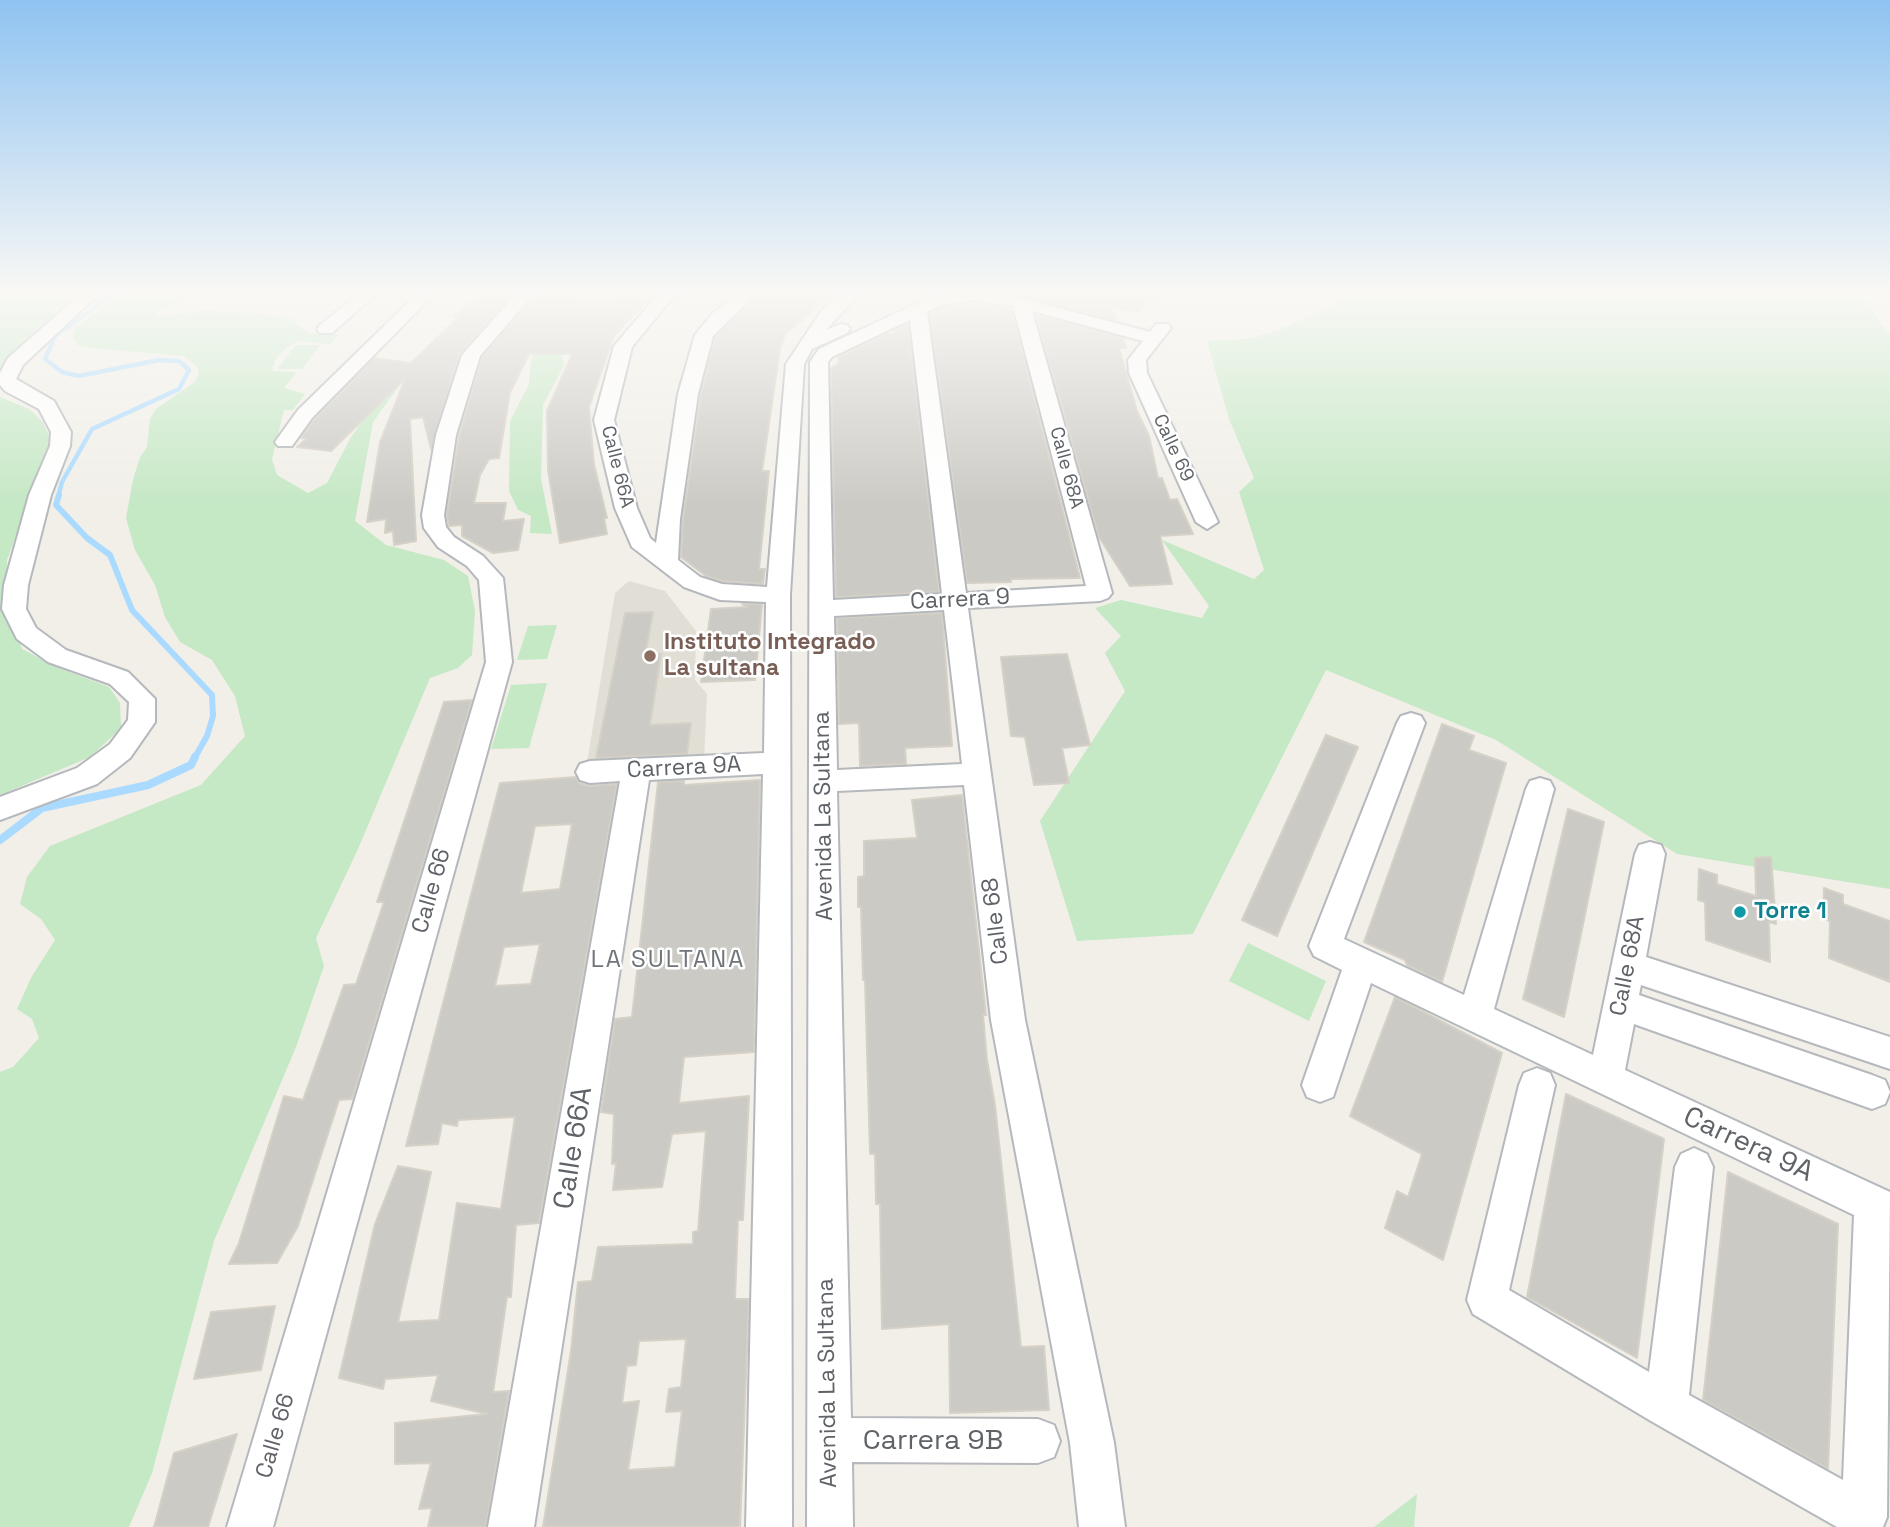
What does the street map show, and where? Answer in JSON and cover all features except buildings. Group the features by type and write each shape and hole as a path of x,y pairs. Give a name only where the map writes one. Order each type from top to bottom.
{"street":[{"path":"0,809 87,776 120,751 141,722 142,699 119,678 57,656 26,633 14,609 19,572 40,495 60,446 61,432 47,405 12,387 6,380 14,363"},
{"path":"285,442 305,414 356,363"},
{"name":"Calle 66","path":"250,1527 499,662 491,578 475,561 446,542 435,528 433,515 446,435 468,363"},
{"name":"Calle 66A","path":"619,363 604,420 626,508 640,542 692,582 720,592 778,595"},
{"name":"Calle 66A","path":"666,564 669,519 688,394 696,363"},
{"name":"Avenida La Sultana","path":"769,1527 778,595 796,363"},
{"name":"Avenida La Sultana","path":"819,363 830,1527"},
{"name":"Calle 68","path":"928,363 1008,1020 1092,1443 1102,1527"},
{"name":"Calle 68A","path":"1042,363 1100,593"},
{"name":"Calle 69","path":"1137,363 1138,373 1207,522"},
{"name":"Carrera 9","path":"820,609 1100,593"},
{"name":"Carrera 9A","path":"1411,723 1325,946 1882,1208"},
{"name":"Carrera 9A","path":"590,772 778,763"},
{"name":"Calle 66A","path":"511,1527 636,770"},
{"path":"825,781 979,774"},
{"path":"1475,1017 1540,789"},
{"name":"Calle 68A","path":"1606,1077 1650,854"},
{"path":"1320,1085 1361,962"},
{"path":"1628,966 1890,1054"},
{"path":"1620,1004 1872,1092"},
{"path":"1537,1085 1487,1300 1666,1406 1864,1517 1882,1208"},
{"path":"1666,1406 1694,1167"},
{"name":"Carrera 9B","path":"828,1440 1038,1441"}],"shaded area":[{"name":"Instituto Integrado La sultana","path":"629,581 665,591 696,631 695,680 707,694 704,762 586,769 615,593"}],"green space":[{"path":"193,363 274,363 272,371 297,372 284,388 305,394 293,410 284,410 272,459 277,475 308,493 327,483 351,437 379,398 416,363 373,422 355,521 386,545 444,560 468,576 475,611 472,655 458,668 430,678 358,849 316,938 324,966 296,1047 214,1241 152,1473 129,1527 0,1527 0,1072 13,1067 39,1038 32,1019 17,1009 32,976 55,940 41,919 20,904 27,877 50,846 201,785 245,736 235,696 212,660 180,642 165,617 155,585 135,550 126,518 133,480 140,457 147,447 150,419 156,409 195,382 199,373"},
{"path":"282,363 306,363 302,369 277,369"},
{"path":"531,363 564,363 543,405 541,479 552,534 530,533 531,516 518,510 509,491 510,421 529,384"},
{"path":"1213,363 1890,363 1890,889 1677,854 1496,740 1326,670 1193,934 1077,941 1040,821 1125,691 1105,653 1121,636 1095,608 1121,600 1202,618 1209,606 1162,540 1254,579 1264,570 1239,492 1254,478 1229,419"},
{"path":"0,397 29,409 42,421 51,440 7,560 8,605 22,649 56,667 109,687 120,703 121,728 90,757 0,795"},
{"path":"557,625 547,659 517,660 528,626"},
{"path":"547,683 529,748 491,749 511,685"},
{"path":"1248,943 1326,981 1309,1021 1229,981"},
{"path":"1417,1494 1414,1527 1374,1527"}],"waterway":[{"path":"51,363 62,372 79,376 143,363"},
{"path":"58,497 62,482 92,429 179,389 189,370 182,363"},
{"path":"59,495 56,505 87,538 110,555 132,610 212,695 213,716 207,736 194,759"},
{"path":"0,840 42,808 148,785 191,765 194,759"}],"place":[{"name":"Instituto Integrado La sultana","path":"650,656"},
{"name":"Torre 1","path":"1740,912"}],"district":[{"name":"LA SULTANA","path":"668,960"}]}
